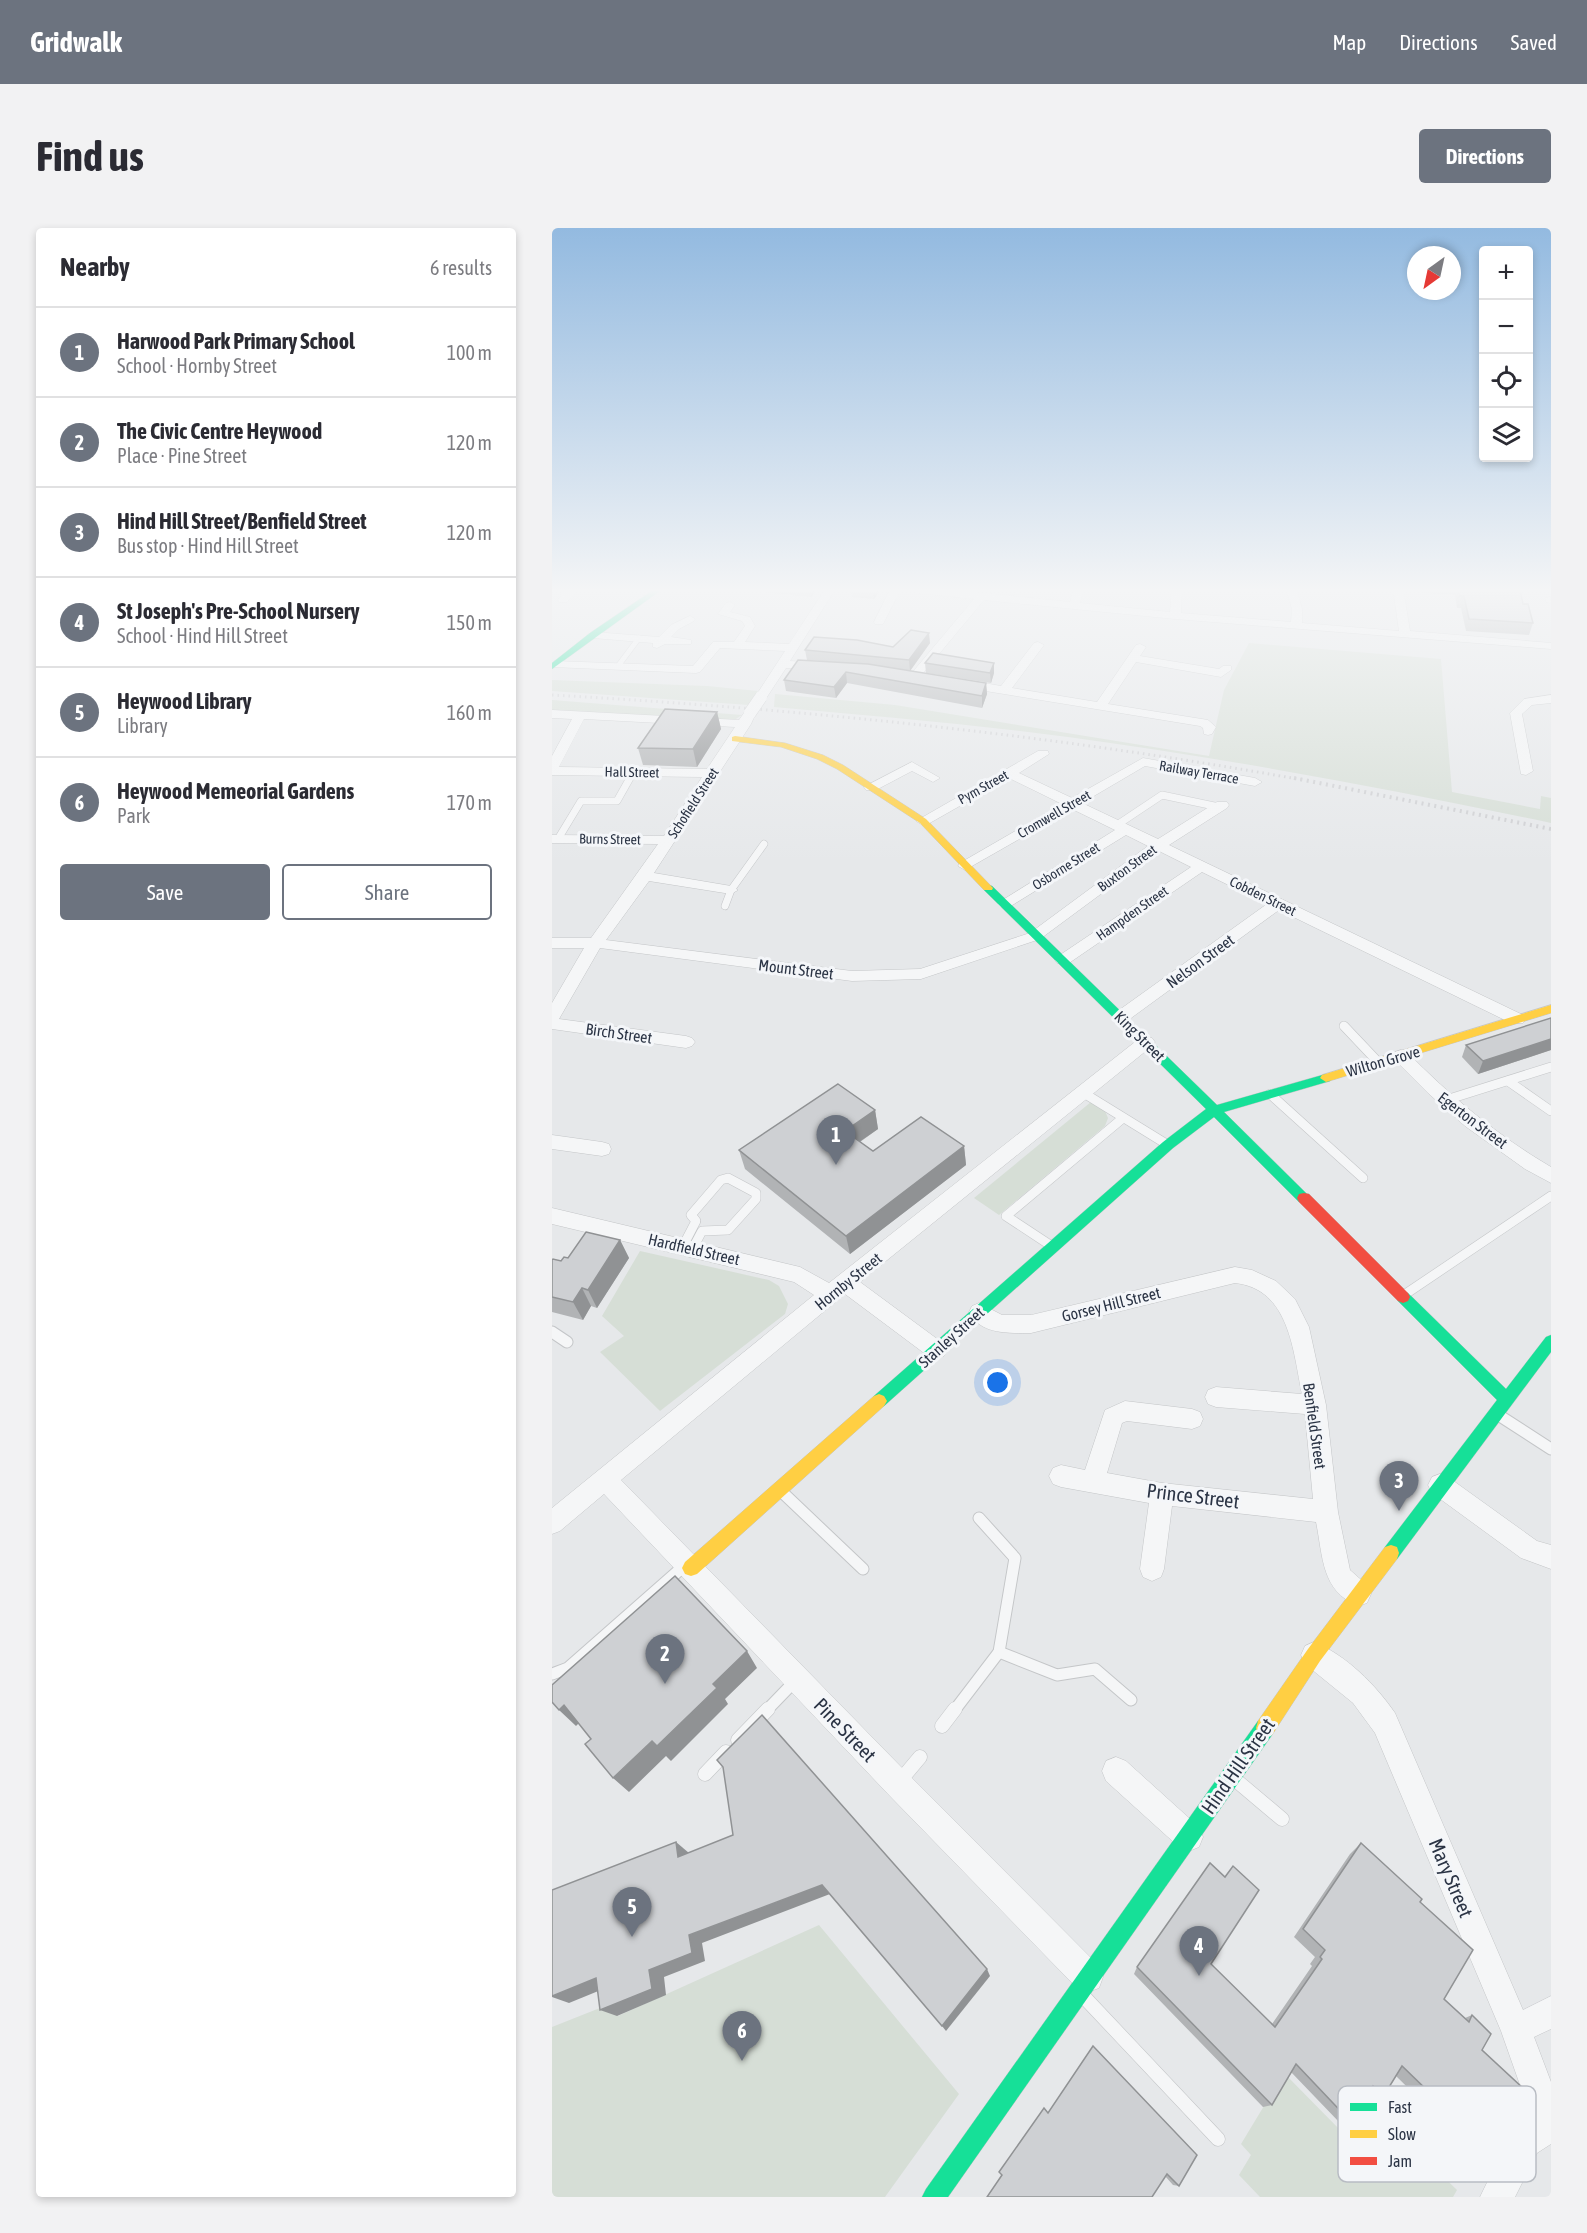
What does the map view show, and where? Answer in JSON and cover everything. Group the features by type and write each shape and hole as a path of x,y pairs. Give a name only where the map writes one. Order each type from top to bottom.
{"street":[{"name":"Schofield Street","path":"552,1017 595,943 645,876 772,680"},
{"path":"1004,690 1012,680"},
{"path":"1100,706 1118,680"},
{"path":"949,681 1204,723 1210,727 1208,731"},
{"path":"1526,771 1516,713 1528,702 1551,699"},
{"path":"552,714 748,719"},
{"path":"552,769 580,715"},
{"name":"King Street","path":"735,739 782,745 820,757 923,821 1035,936 1121,1017 1506,1399"},
{"name":"Pym Street","path":"923,821 1044,754"},
{"name":"Railway Terrace","path":"1143,762 1255,782"},
{"name":"Cromwell Street","path":"965,866 1143,762"},
{"path":"871,787 912,766 933,778"},
{"name":"Hall Street","path":"552,769 713,773"},
{"name":"Cobden Street","path":"1009,773 1517,1019"},
{"name":"Buxton Street","path":"1035,936 1157,846 1221,806"},
{"name":"Osborne Street","path":"1006,904 1122,827"},
{"name":"Burns Street","path":"555,839 669,840"},
{"name":"Hampden Street","path":"1063,960 1201,866"},
{"path":"645,876 731,890"},
{"name":"Nelson Street","path":"1121,1017 1278,903"},
{"name":"Mount Street","path":"552,943 595,943 852,976 921,974 1035,936"},
{"name":"Wilton Grove","path":"1214,1110 1379,1063 1551,1009"},
{"name":"Birch Street","path":"552,1023 687,1042"},
{"name":"Hornby Street","path":"552,1523 723,1380 1146,1042"},
{"name":"Egerton Street","path":"1401,1056 1429,1086 1446,1100 1494,1137 1551,1176"},
{"name":"Stanley Street","path":"688,1566 779,1490 1168,1145 1214,1110"},
{"path":"552,1143 602,1149"},
{"name":"Hardfield Street","path":"552,1216 800,1275 838,1289 936,1350"},
{"name":"Gorsey Hill Street","path":"979,1312 999,1324 1031,1324 1220,1277 1245,1276"},
{"name":"Benfield Street","path":"1245,1276 1269,1287 1288,1305 1298,1328 1315,1405 1326,1512 1339,1577 1358,1594"},
{"name":"Hind Hill Street","path":"933,2197 1232,1777 1358,1594 1506,1399 1540,1362 1551,1341"},
{"path":"1216,1397 1315,1405"},
{"path":"1093,1481 1113,1418 1125,1411 1191,1419"},
{"name":"Prince Street","path":"1061,1476 1162,1494 1326,1512"},
{"name":"Pine Street","path":"605,1479 898,1784 1083,1984"},
{"path":"1440,1485 1530,1550 1551,1557"},
{"path":"1152,1569 1162,1494"},
{"name":"Mary Street","path":"1314,1655 1361,1691 1371,1701 1385,1723 1516,2030 1551,2126"},
{"path":"1116,1771 1189,1837"},
{"path":"1516,2030 1551,2012"},
{"path":"1536,2135 1551,2126"},
{"path":"1497,2197 1504,2182"}],"lane":[{"path":"555,839 581,801 617,801 634,771"},
{"path":"1122,827 1162,795 1221,806"},
{"path":"725,906 731,890 764,844"},
{"path":"1344,1026 1379,1063"},
{"path":"1446,1100 1551,1067"},
{"path":"1508,1081 1551,1111"},
{"path":"1082,1092 1168,1145"},
{"path":"1270,1094 1363,1178"},
{"path":"1053,1247 1006,1216 1123,1118"},
{"path":"728,1178 756,1193 756,1199 728,1230 702,1231 688,1247 696,1221 691,1215 721,1180 728,1178"},
{"path":"1403,1296 1551,1196"},
{"path":"552,1332 567,1342"},
{"path":"1496,1413 1551,1449"},
{"path":"779,1490 863,1569"},
{"path":"942,1726 999,1652 1014,1558 979,1518"},
{"path":"552,1674 568,1668 688,1566"},
{"path":"999,1652 1057,1676 1095,1669 1131,1700"},
{"path":"705,1774 796,1679"},
{"path":"898,1784 920,1757"},
{"path":"1232,1777 1282,1819"},
{"path":"1083,1984 1218,2139"}],"shaded area":[{"path":"552,680 707,686 758,691 749,705 552,691"},
{"path":"1229,680 1443,680 1452,792 1540,809 1541,796 1551,798 1551,823 1431,798 1129,746 994,728 774,707 775,694 895,705 1209,756 1224,690"},
{"path":"552,700 742,715 734,720 552,710"},
{"path":"1091,1102 1105,1111 1108,1118 1105,1126 999,1215 974,1198"},
{"path":"640,1251 769,1280 779,1286 788,1304 785,1314 660,1411 600,1352 624,1336 602,1316"},
{"path":"819,1925 959,2094 885,2197 552,2197 552,2027 615,2002 618,2016"},
{"path":"1284,2073 1338,2128 1338,2182 1449,2182 1457,2190 1453,2197 1260,2197 1239,2175 1251,2155 1241,2144"}],"building":[{"path":"784,680 840,680 834,687"},
{"path":"891,680 967,680 986,683 982,696"},
{"path":"665,709 717,712 693,749 638,748"},
{"path":"1551,1018 1551,1039 1483,1061 1466,1045"},
{"path":"838,1084 875,1110 845,1131 873,1151 921,1117 964,1146 846,1236 739,1150"},
{"path":"586,1232 620,1240 588,1290 582,1288 573,1302 552,1297 552,1260 561,1261 564,1257 568,1258"},
{"path":"675,1576 747,1651 713,1684 717,1688 657,1746 652,1741 613,1778 585,1744 591,1739 564,1705 559,1710 552,1702 552,1685"},
{"path":"762,1715 987,1969 942,2026 822,1885 689,1935 692,1953 649,1970 652,1989 600,2010 596,1978 552,1996 552,1890 676,1842 678,1857 733,1835 723,1767 717,1760"},
{"path":"1361,1843 1422,1899 1420,1902 1473,1950 1444,1999 1469,2022 1472,2015 1491,2034 1482,2050 1521,2086 1423,2086 1402,2066 1390,2086 1338,2086 1338,2108 1296,2064 1272,2105 1137,1967 1210,1863 1225,1877 1233,1866 1259,1890 1211,1964 1275,2027 1322,1959 1320,1957 1325,1950 1303,1929"},
{"path":"1093,2046 1197,2155 1179,2186 1167,2174 1152,2197 987,2197 1002,2175 999,2172 1044,2108 1048,2113"}],"railway":[{"path":"552,695 741,708 929,726 1116,750 1303,780"},
{"path":"1294,778 1551,829"}],"traffic: fast":[{"path":"988,888 1304,1198"},
{"path":"879,1401 1168,1145 1214,1110 1326,1078"},
{"path":"1403,1297 1506,1399"},
{"path":"1391,1553 1551,1341"},
{"path":"934,2197 1265,1728"}],"traffic: slow":[{"path":"735,739 782,745 820,757 840,767 923,821 988,888"},
{"path":"1326,1078 1551,1009"},
{"path":"691,1568 879,1401"},
{"path":"1265,1728 1314,1655 1391,1553"}],"traffic: jam":[{"path":"1304,1198 1403,1297"}],"place":[{"name":"Harwood Park Primary School","path":"836,1165"},
{"name":"Hind Hill Street/Benfield Street","path":"1399,1511"},
{"name":"The Civic Centre Heywood","path":"665,1684"},
{"name":"Heywood Library","path":"632,1937"},
{"name":"St Joseph's Pre-School Nursery","path":"1199,1976"},
{"name":"Heywood Memeorial Gardens","path":"742,2061"}]}
